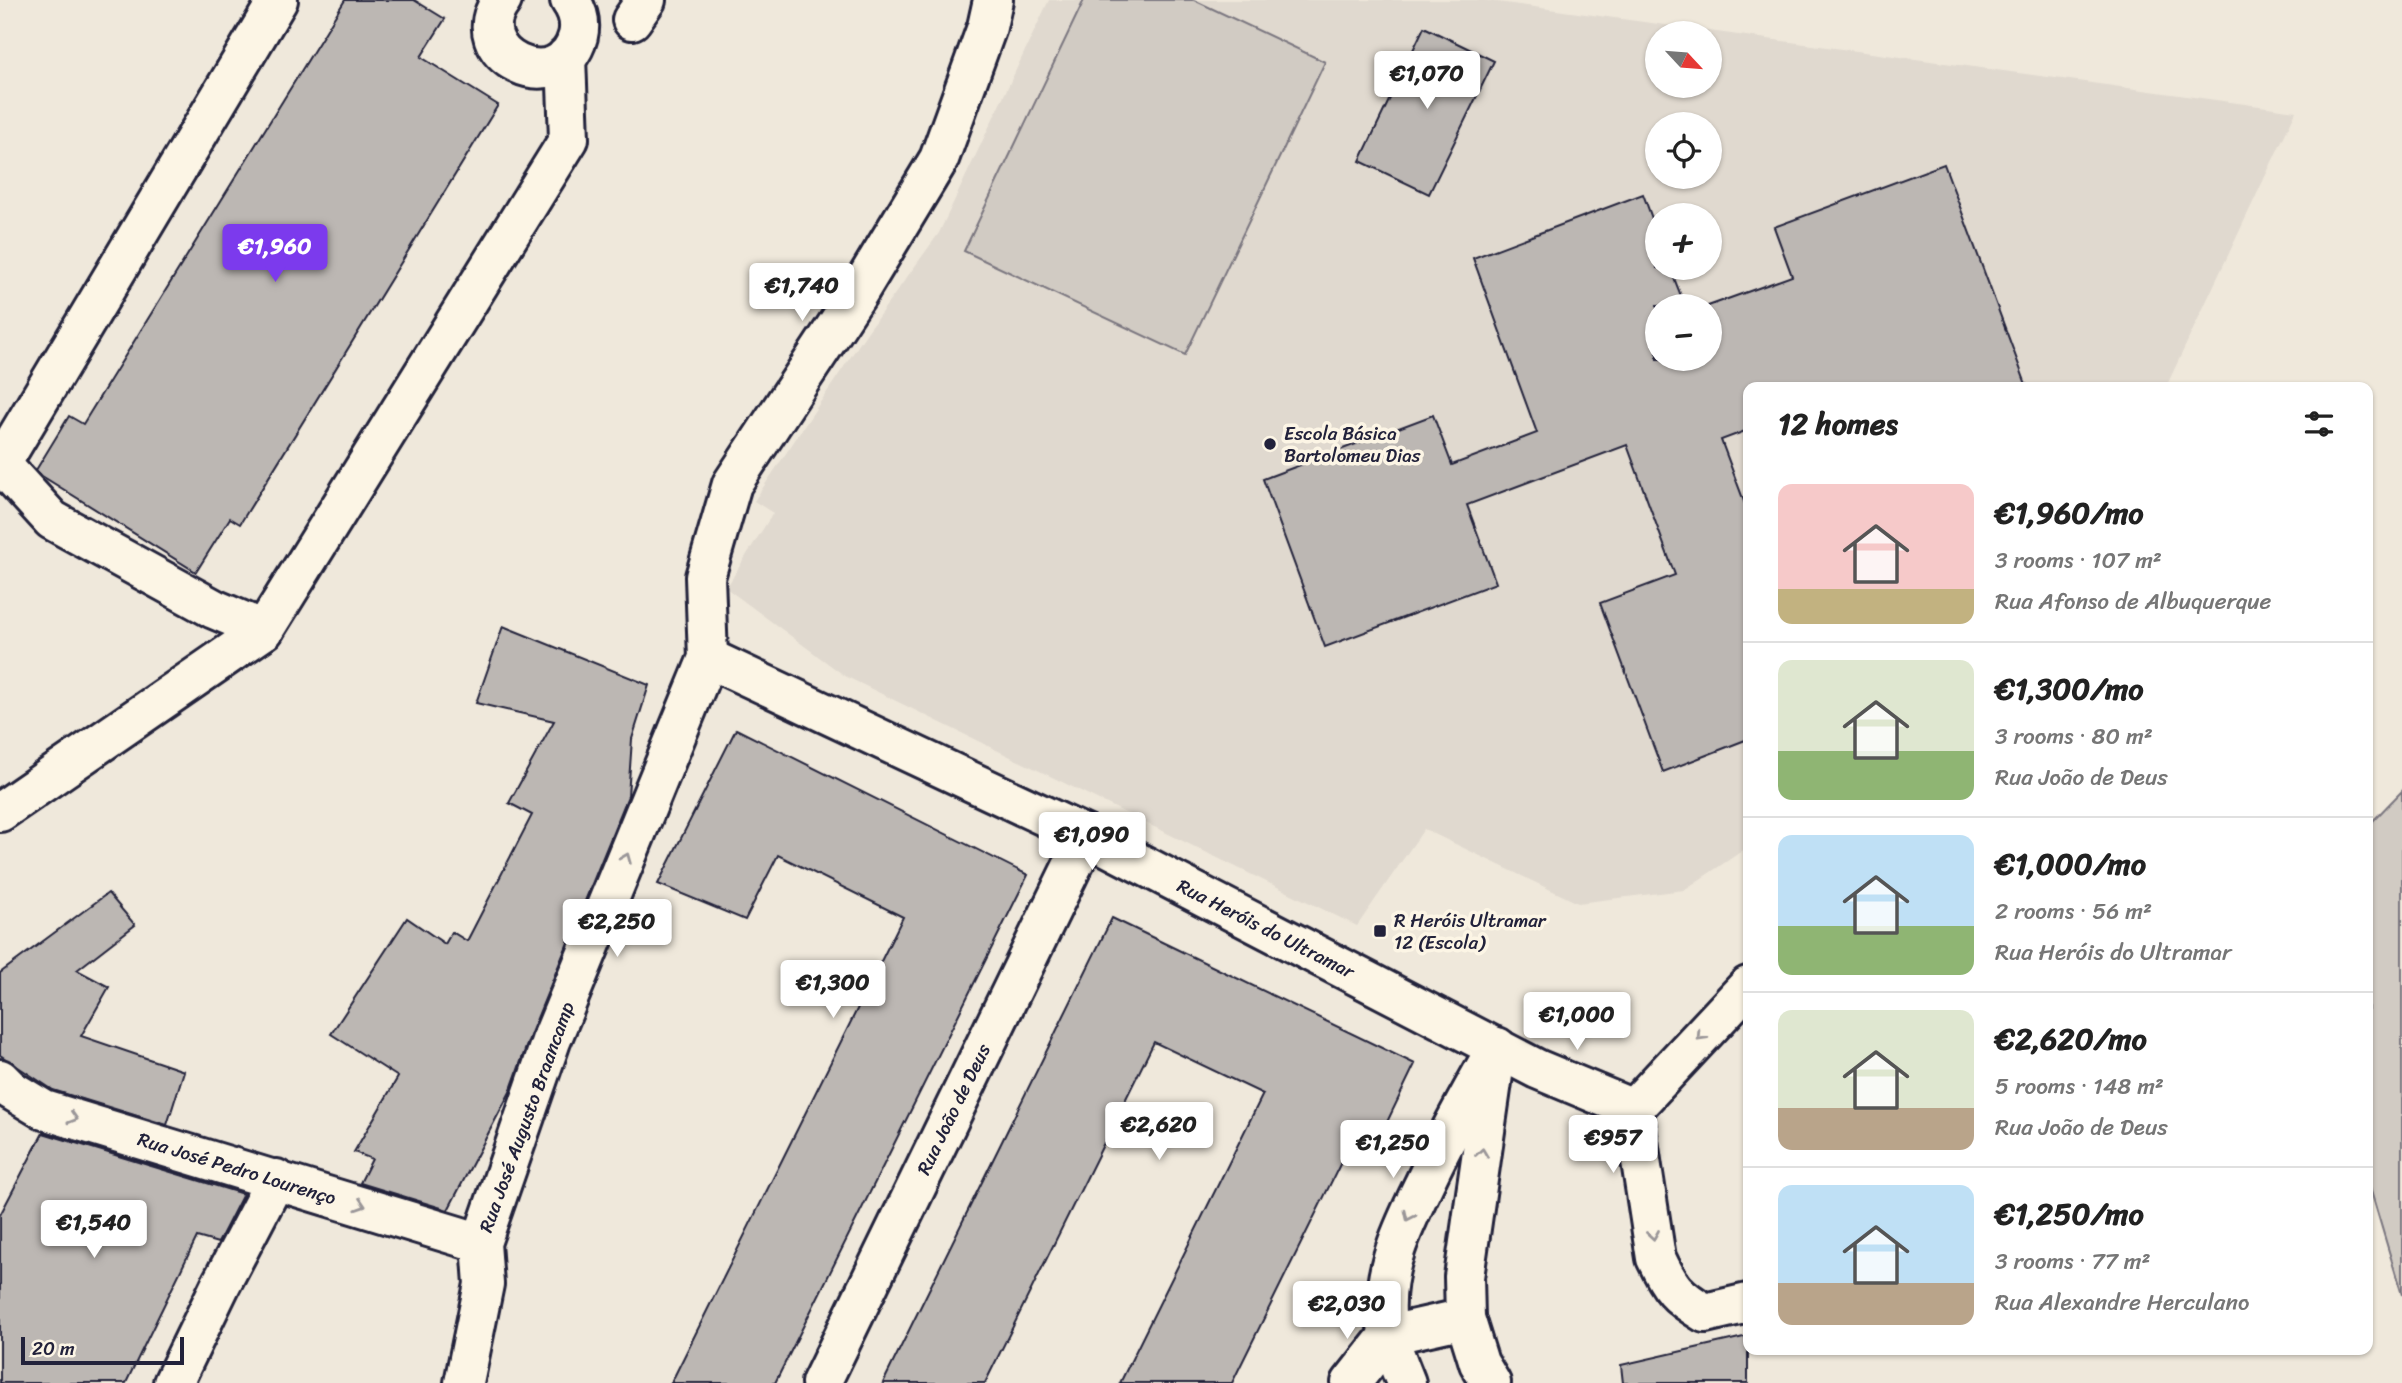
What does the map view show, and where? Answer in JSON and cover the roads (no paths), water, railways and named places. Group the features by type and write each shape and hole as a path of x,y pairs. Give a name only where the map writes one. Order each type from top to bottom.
{"street":[{"path":"264,630 214,609 52,520 1,464 278,0"},
{"path":"502,0 493,18 493,32 497,44 504,56 516,64 542,69 555,65 566,57 574,46 579,33 579,20 570,0"},
{"name":"Rua José Augusto Braancamp","path":"481,1243 551,1041 708,658 705,577 732,484 858,293 939,159 987,27 993,0"},
{"path":"0,813 264,630 569,139 566,57"},
{"name":"Rua Heróis do Ultramar","path":"708,658 1087,836 1537,1069 1633,1108"},
{"name":"Rua João de Deus","path":"821,1383 1087,836"},
{"path":"1743,991 1633,1108 1656,1258 1666,1279 1681,1299 1705,1313 1743,1304"},
{"path":"1491,1383 1479,1363 1465,1318 1464,1277 1497,1047"},
{"path":"1406,1383 1389,1335 1386,1316 1387,1283 1396,1242 1445,1138 1497,1047"},
{"name":"Rua José Pedro Lourenço","path":"4,1093 44,1110 481,1243"},
{"path":"173,1383 276,1179"},
{"path":"464,1383 484,1284 481,1243"},
{"path":"1351,1383 1389,1335 1465,1318"}],"place":[{"name":"Escola Básica Bartolomeu Dias","path":"1270,444"},
{"name":"R Heróis Ultramar 12 (Escola)","path":"1380,931"}]}
